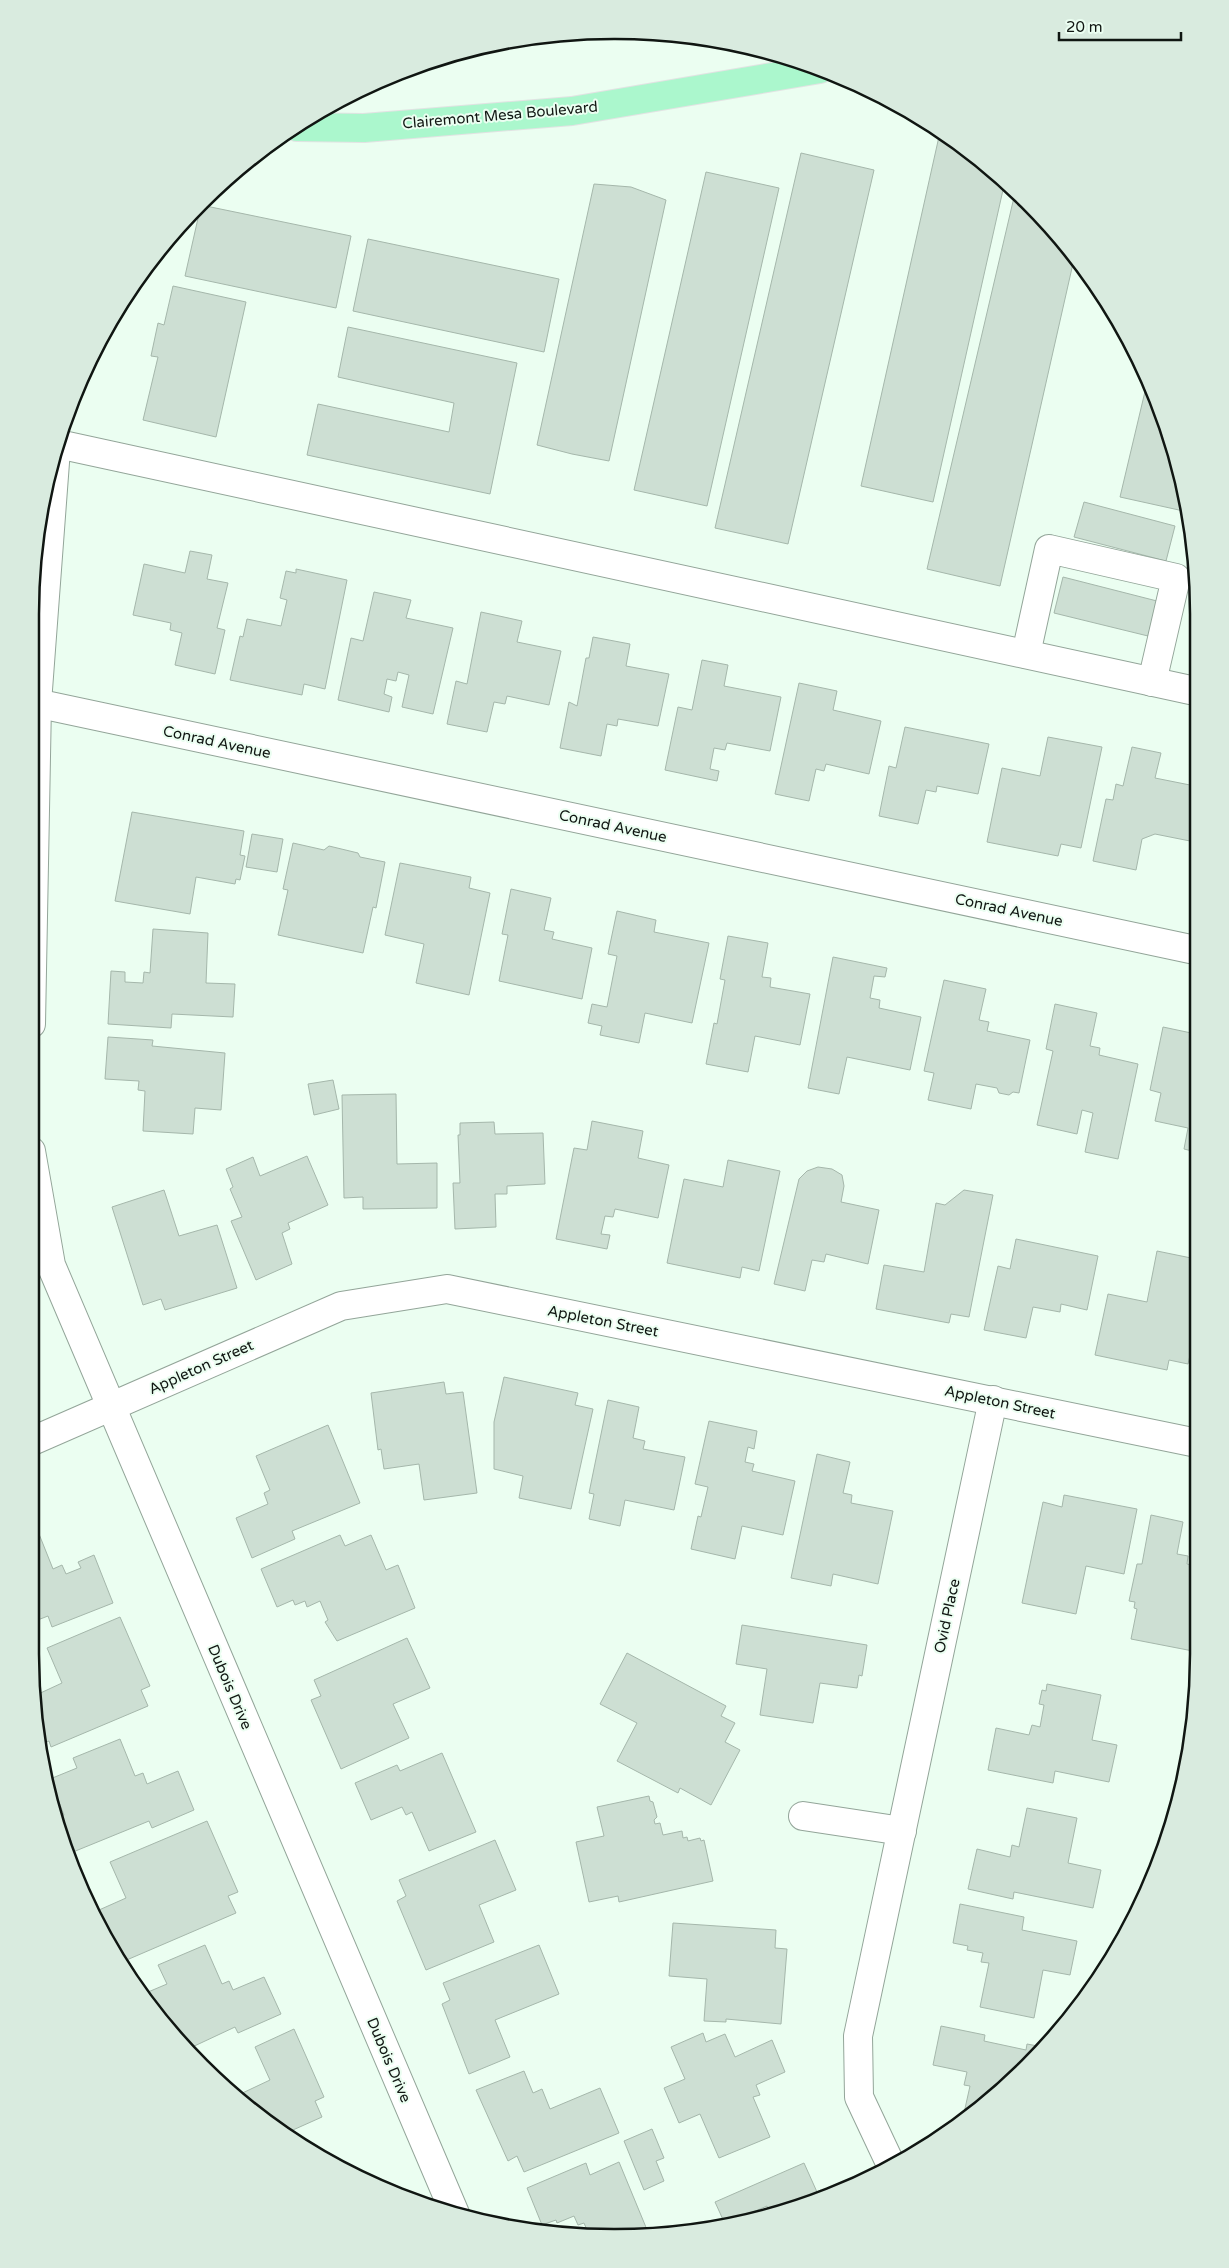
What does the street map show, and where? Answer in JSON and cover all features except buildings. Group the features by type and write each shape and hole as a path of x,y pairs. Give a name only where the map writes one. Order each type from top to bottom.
{"main road":[{"name":"Clairemont Mesa Boulevard","path":"309,127 364,128 572,111 806,71"}],"street":[{"path":"64,445 1190,690"},
{"path":"39,645 52,491"},
{"path":"1026,654 1049,549 1176,578 1152,682"},
{"name":"Conrad Avenue","path":"39,704 1190,949"},
{"name":"Dubois Drive","path":"39,1197 51,1265 452,2206"},
{"name":"Appleton Street","path":"39,1438 341,1306 447,1289 1190,1442"},
{"name":"Ovid Place","path":"889,2159 859,2097 858,2036 993,1400"},
{"path":"803,1816 902,1831"}]}
